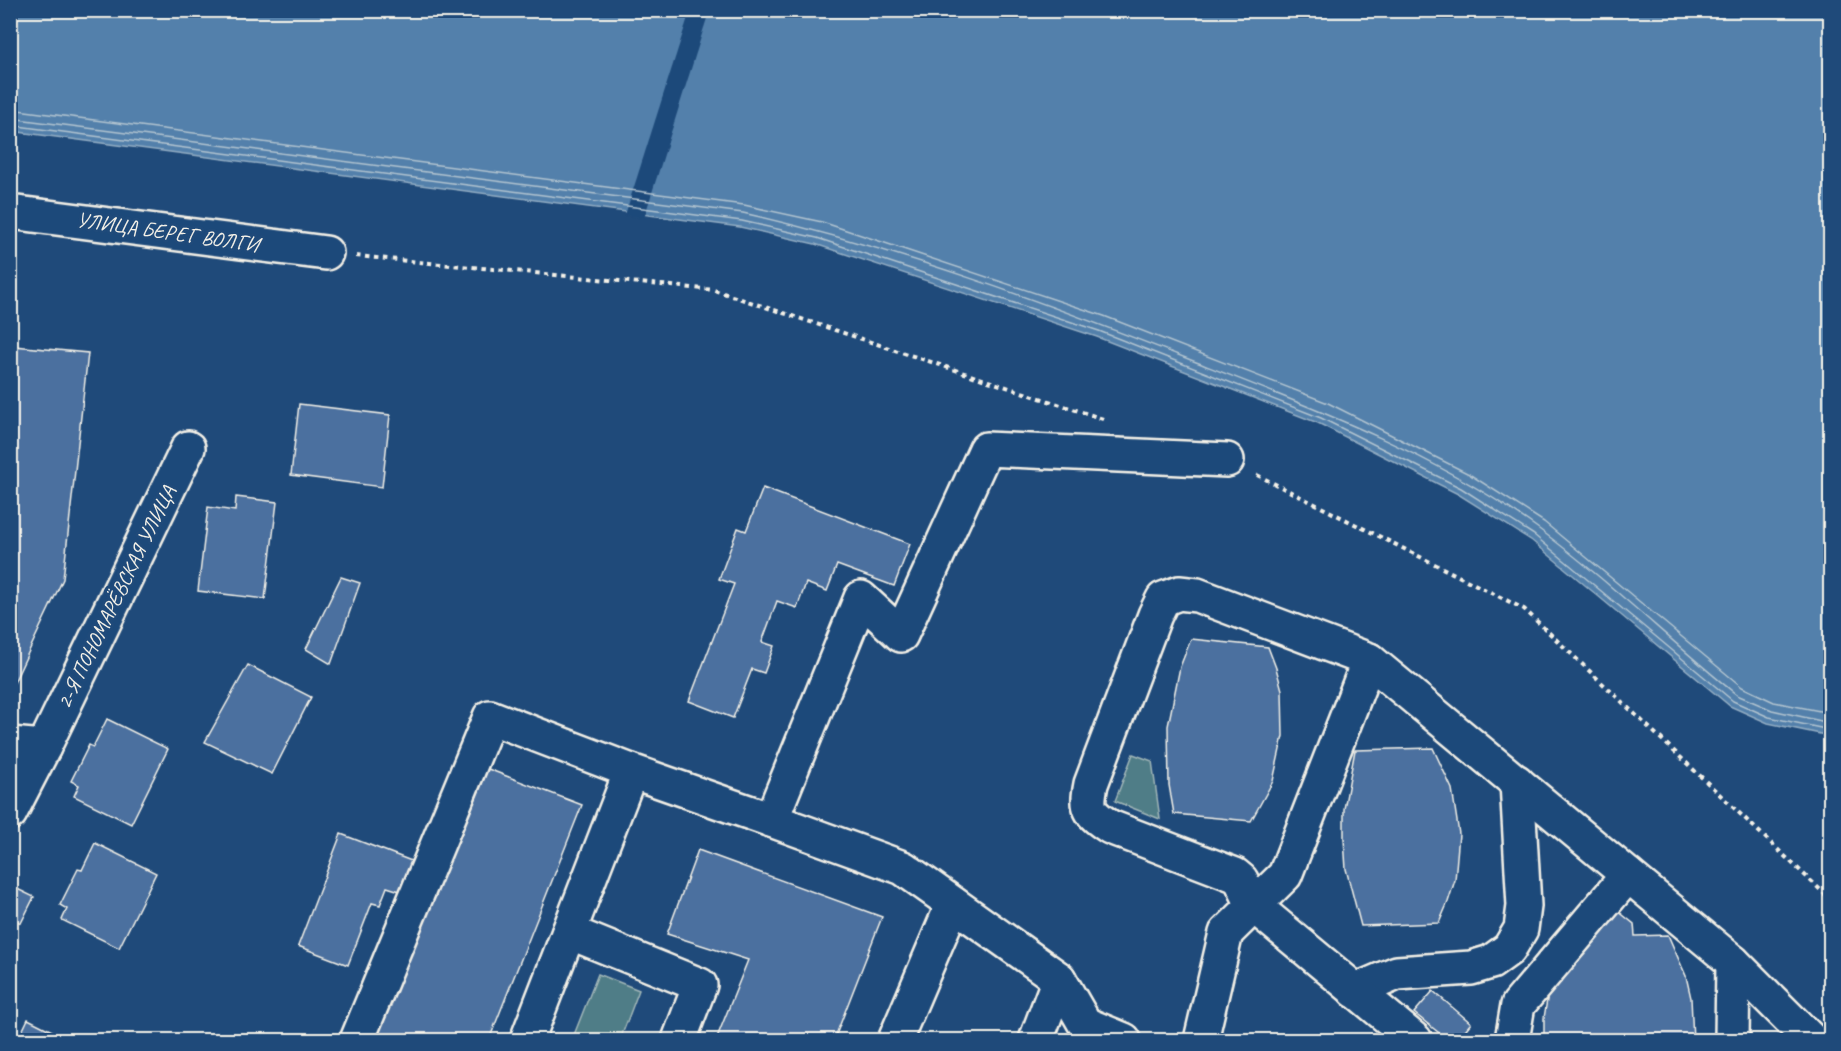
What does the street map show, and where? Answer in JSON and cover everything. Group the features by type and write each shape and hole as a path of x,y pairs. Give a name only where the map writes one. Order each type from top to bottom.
{"street":[{"name":"УЛИЦА БЕРЕГ ВОЛГИ","path":"10,212 326,253"},
{"name":"2-Я ПОНОМАРЁВСКАЯ УЛИЦА","path":"10,813 188,448"},
{"path":"771,820 861,598 901,635 986,449 1227,460"},
{"path":"1415,1041 1253,906 1241,880 1234,874 1110,827 1092,815 1088,801 1091,784 1163,599 1179,593 1197,595 1369,660 1733,962 1811,1041"},
{"path":"1201,1041 1226,933 1285,875 1369,660"},
{"path":"357,1041 490,717 631,771 903,868 1059,979 1085,1024 1124,1041"},
{"path":"10,744 44,747"},
{"path":"527,1041 631,771"},
{"path":"1355,991 1397,973 1471,968 1491,962 1509,949 1521,929 1524,906 1517,782"},
{"path":"1512,1041 1518,1005 1628,874"},
{"path":"895,1041 953,904"},
{"path":"569,932 700,985 679,1041"},
{"path":"1732,1041 1733,962"},
{"path":"1036,1041 1059,979"}],"green space":[{"path":"1133,754 1152,761 1160,819 1115,801"},
{"path":"598,974 639,990 620,1040 572,1040"}],"water":[{"path":"11,11 1830,11 1830,736 1768,723 1730,706 1531,540 1458,494 1318,423 1097,337 815,244 740,227 11,131"}],"pier":[{"path":"690,11 708,15 645,215 644,218 625,215"}],"building":[{"path":"14,346 88,353 63,579 10,691 10,372"},
{"path":"299,404 390,415 382,487 291,475"},
{"path":"763,488 910,544 894,586 837,565 827,591 806,583 797,608 777,601 762,642 774,646 764,673 752,669 733,718 689,701 734,584 719,579 738,528 746,531"},
{"path":"236,497 277,502 265,599 198,591 208,507 235,511"},
{"path":"341,577 360,583 331,664 306,649"},
{"path":"1191,639 1268,647 1276,668 1282,690 1283,736 1273,781 1251,821 1174,814 1169,785 1168,726 1180,667"},
{"path":"248,665 311,697 272,774 205,742"},
{"path":"107,719 168,749 131,824 74,796 79,785 71,781 89,745 93,747"},
{"path":"1433,748 1452,789 1459,834 1455,880 1448,902 1439,923 1361,926 1346,869 1344,839 1344,809 1355,750"},
{"path":"488,769 582,805 489,1040 374,1040"},
{"path":"341,834 414,862 403,892 387,887 380,905 372,903 348,965 298,946"},
{"path":"95,843 156,873 119,948 62,920 67,909 60,905 78,869 82,870"},
{"path":"698,850 882,917 834,1040 716,1040 748,960 667,934"},
{"path":"11,886 34,897 21,923 10,918"},
{"path":"1613,907 1634,924 1635,936 1668,935 1686,976 1691,998 1693,1040 1544,1040 1544,1018 1548,994"},
{"path":"1433,991 1471,1023 1457,1040 1448,1040 1414,1013"},
{"path":"28,1019 70,1040 18,1040"}]}
